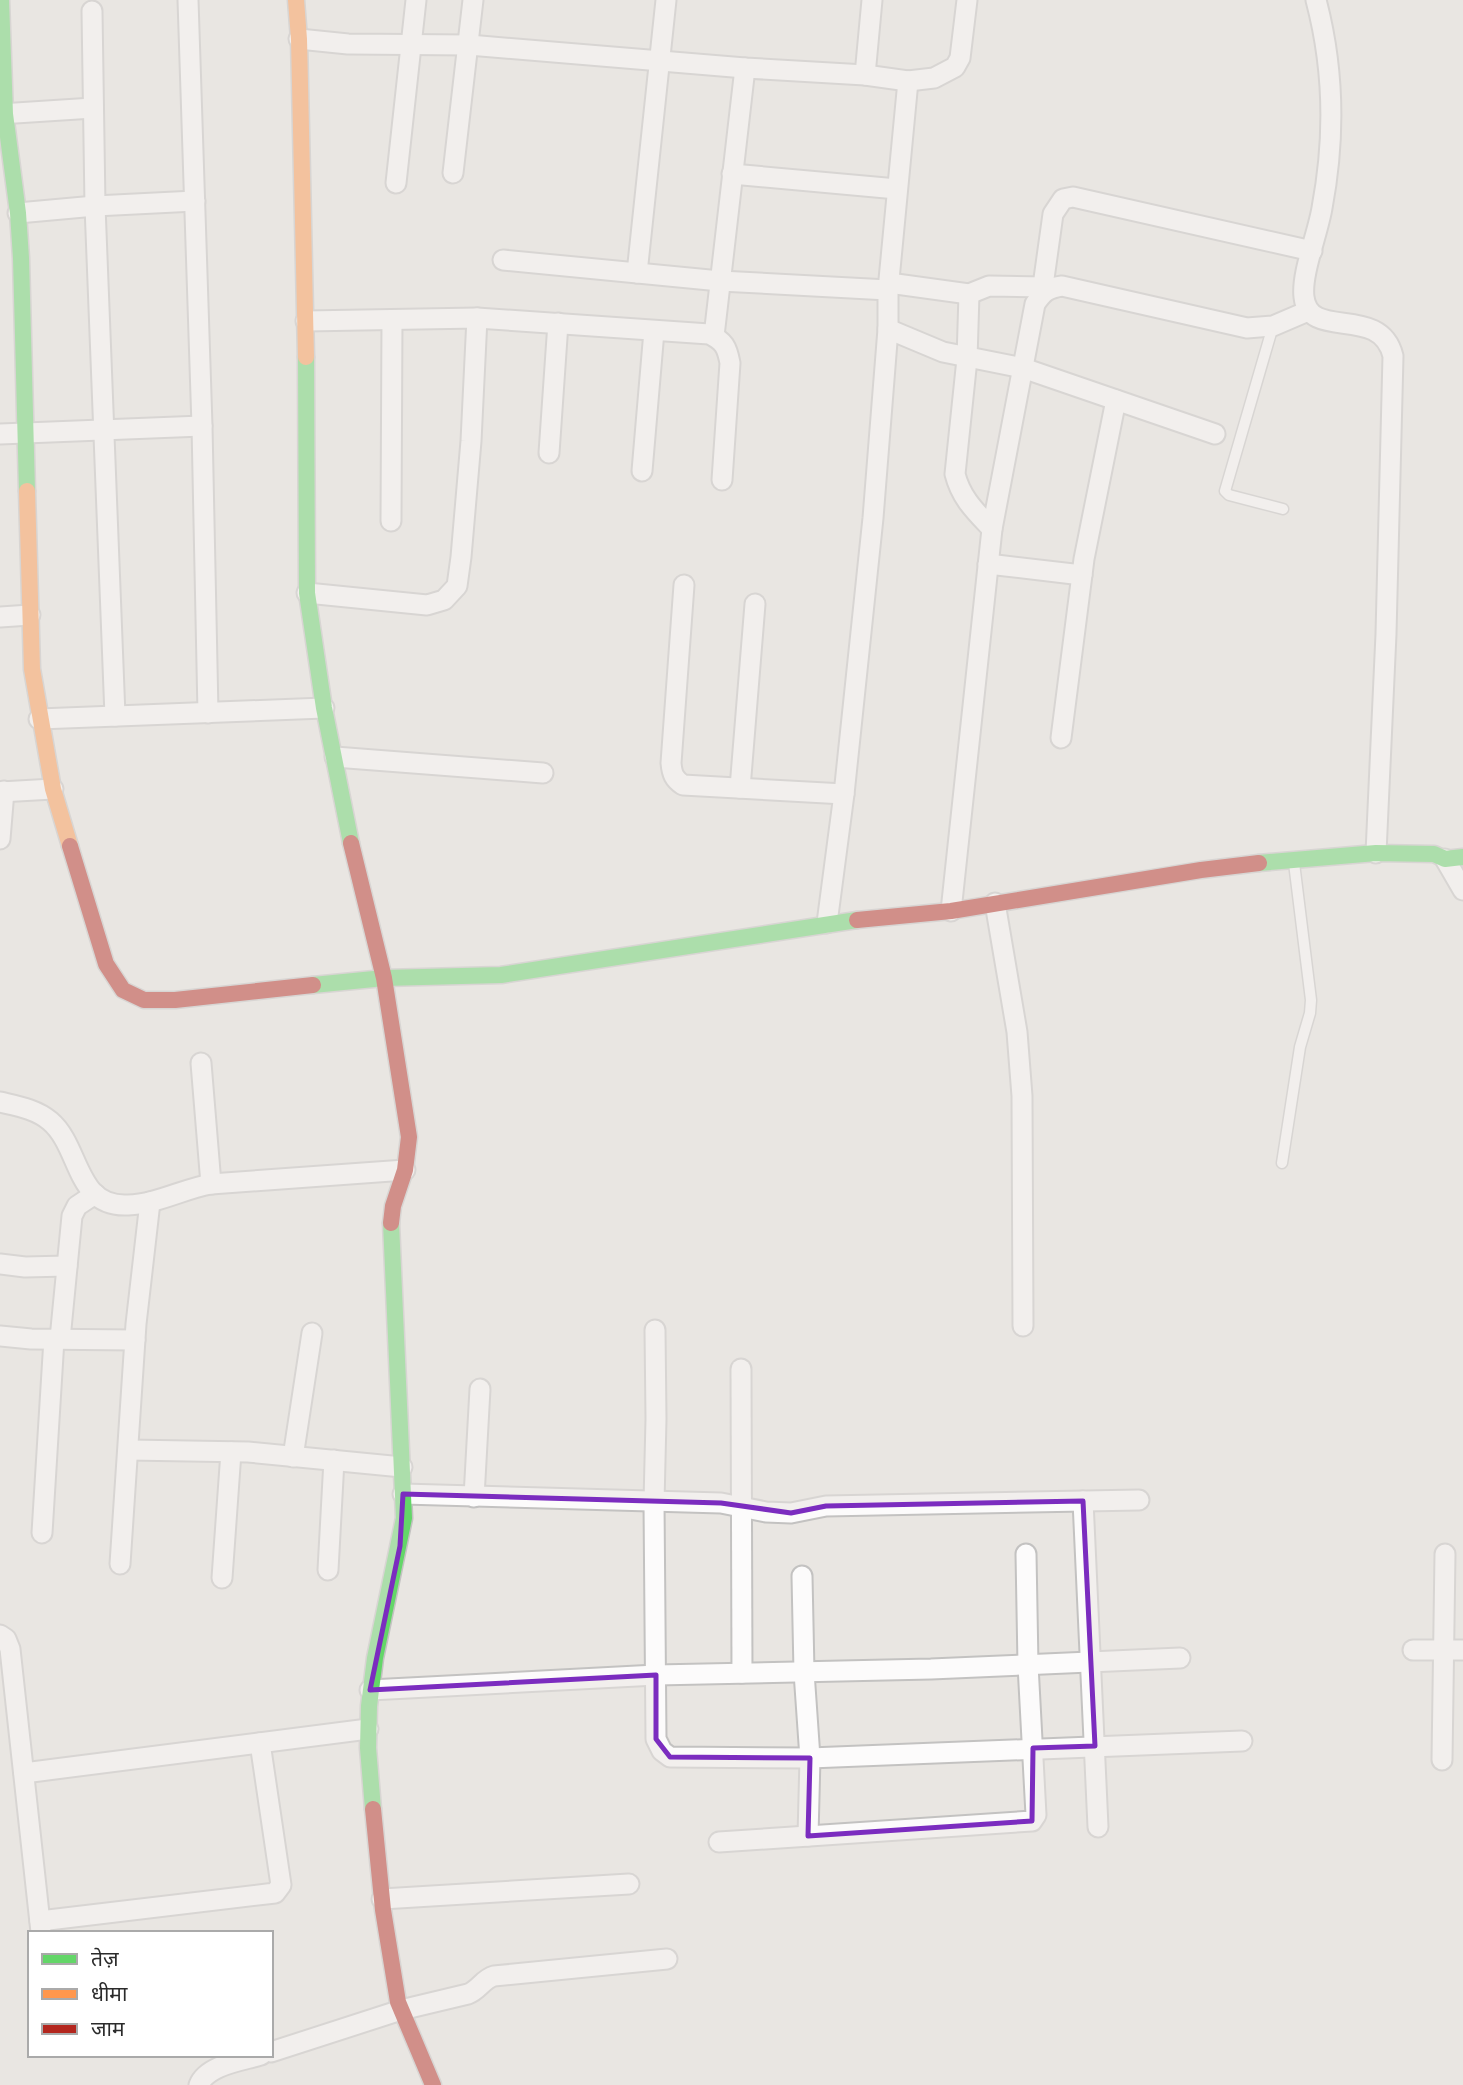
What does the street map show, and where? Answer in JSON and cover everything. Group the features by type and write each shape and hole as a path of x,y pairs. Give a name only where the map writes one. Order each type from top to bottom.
{"street":[{"path":"188,0 208,713"},
{"path":"296,0 306,321 307,593 324,708 346,822 384,978 409,1137 405,1170 393,1206 391,1222 404,1518 374,1658 368,1729 382,1899 401,2010 433,2085"},
{"path":"396,183 416,0"},
{"path":"453,173 473,0"},
{"path":"637,273 666,0"},
{"path":"864,75 872,0"},
{"path":"299,39 348,44 469,44 745,68 864,75 908,81 934,78 955,68 960,58 967,0"},
{"path":"1315,0 1323,26 1331,93 1330,148 1322,207 1304,284 1304,299 1308,311 1318,319 1370,327 1382,334 1390,344 1393,355 1386,634 1376,853"},
{"path":"1,1 3,114 18,213 32,669 53,789 106,964 123,990 144,1000 175,1000 384,978 501,975 827,923 951,911 1201,870 1376,853 1434,853 1454,858 1463,890"},
{"path":"92,11 95,206 115,716"},
{"path":"714,336 745,68"},
{"path":"827,923 844,794 873,518 888,329 888,287 908,81"},
{"path":"3,114 93,108"},
{"path":"732,174 897,189"},
{"path":"951,911 992,529 1035,304 1043,290 1053,214 1063,199 1073,197 1312,251"},
{"path":"18,213 195,201"},
{"path":"503,260 720,281 888,287 969,294 989,286 1043,290 1062,286 1247,328 1273,326 1308,311"},
{"path":"969,294 967,359 955,474 959,490 967,504 992,529"},
{"path":"306,321 477,318 714,336 721,339 728,349 730,363 722,480"},
{"path":"307,593 427,605 444,600 457,586 471,441 477,318"},
{"path":"391,521 392,320"},
{"path":"549,453 558,323"},
{"path":"888,329 921,345 967,359 1023,368 1215,433"},
{"path":"642,471 654,331"},
{"path":"1060,738 1082,575 1116,400"},
{"path":"0,434 202,426"},
{"path":"988,564 1082,575"},
{"path":"684,585 672,774 677,781 683,785 844,794"},
{"path":"740,788 755,604"},
{"path":"0,617 30,615"},
{"path":"39,719 324,708"},
{"path":"335,757 543,773"},
{"path":"0,839 2,791 53,789"},
{"path":"995,903 1017,1032 1022,1096 1023,1326"},
{"path":"201,1063 211,1184"},
{"path":"0,1101 33,1111 51,1121 63,1138 89,1190 104,1202 127,1205 150,1202 211,1184 405,1170"},
{"path":"42,1534 57,1339 74,1210 94,1194"},
{"path":"120,1564 135,1340 150,1202"},
{"path":"0,1264 25,1267 67,1266"},
{"path":"655,1330 656,1739 662,1751 670,1756 810,1758 1242,1741"},
{"path":"293,1457 312,1333"},
{"path":"0,1336 135,1340"},
{"path":"741,1369 743,1673"},
{"path":"474,1497 480,1389"},
{"path":"129,1450 231,1452 402,1467"},
{"path":"222,1577 231,1452"},
{"path":"328,1570 334,1460"},
{"path":"403,1494 722,1503 766,1512 791,1513 826,1506 1139,1500"},
{"path":"1083,1501 1098,1827"},
{"path":"719,1842 1032,1821 1037,1815 1028,1665 1026,1554"},
{"path":"1441,1760 1445,1554"},
{"path":"802,1577 804,1672 810,1758 808,1836"},
{"path":"0,1635 6,1639 10,1649 41,1927 275,1893 281,1885 260,1743"},
{"path":"1413,1650 1463,1650"},
{"path":"370,1690 656,1675 1180,1658"},
{"path":"24,1773 368,1729"},
{"path":"382,1899 629,1884"},
{"path":"273,2051 401,2010 475,1992 484,1980 494,1976 667,1959"},
{"path":"198,2085 201,2079 214,2070 255,2057"}],"lane":[{"path":"1273,326 1225,491 1229,495 1283,509"},
{"path":"1282,1163 1300,1046 1311,1000 1293,860"}],"highlighted area":[{"path":"403,1494 721,1503 791,1513 826,1506 1083,1501 1095,1746 1033,1748 1032,1821 808,1836 810,1758 670,1757 656,1739 656,1675 370,1690 400,1546"}],"traffic: fast":[{"path":"1,0 5,114 21,258 27,491"},
{"path":"306,357 307,593 324,708 351,843"},
{"path":"1259,863 1376,853 1434,854 1445,859 1463,857"},
{"path":"313,985 384,978 501,975 857,920"},
{"path":"373,1809 368,1748 369,1706 375,1658 404,1518 391,1223"}],"traffic: slow":[{"path":"296,0 306,357"},
{"path":"27,491 32,669 53,789 70,846"}],"traffic: jam":[{"path":"351,843 384,978 409,1137 405,1170 393,1206 391,1223"},
{"path":"70,846 106,964 123,990 144,1000 175,1000 313,985"},
{"path":"857,920 951,911 1259,863"},
{"path":"373,1809 383,1910 398,2002 433,2085"}]}
